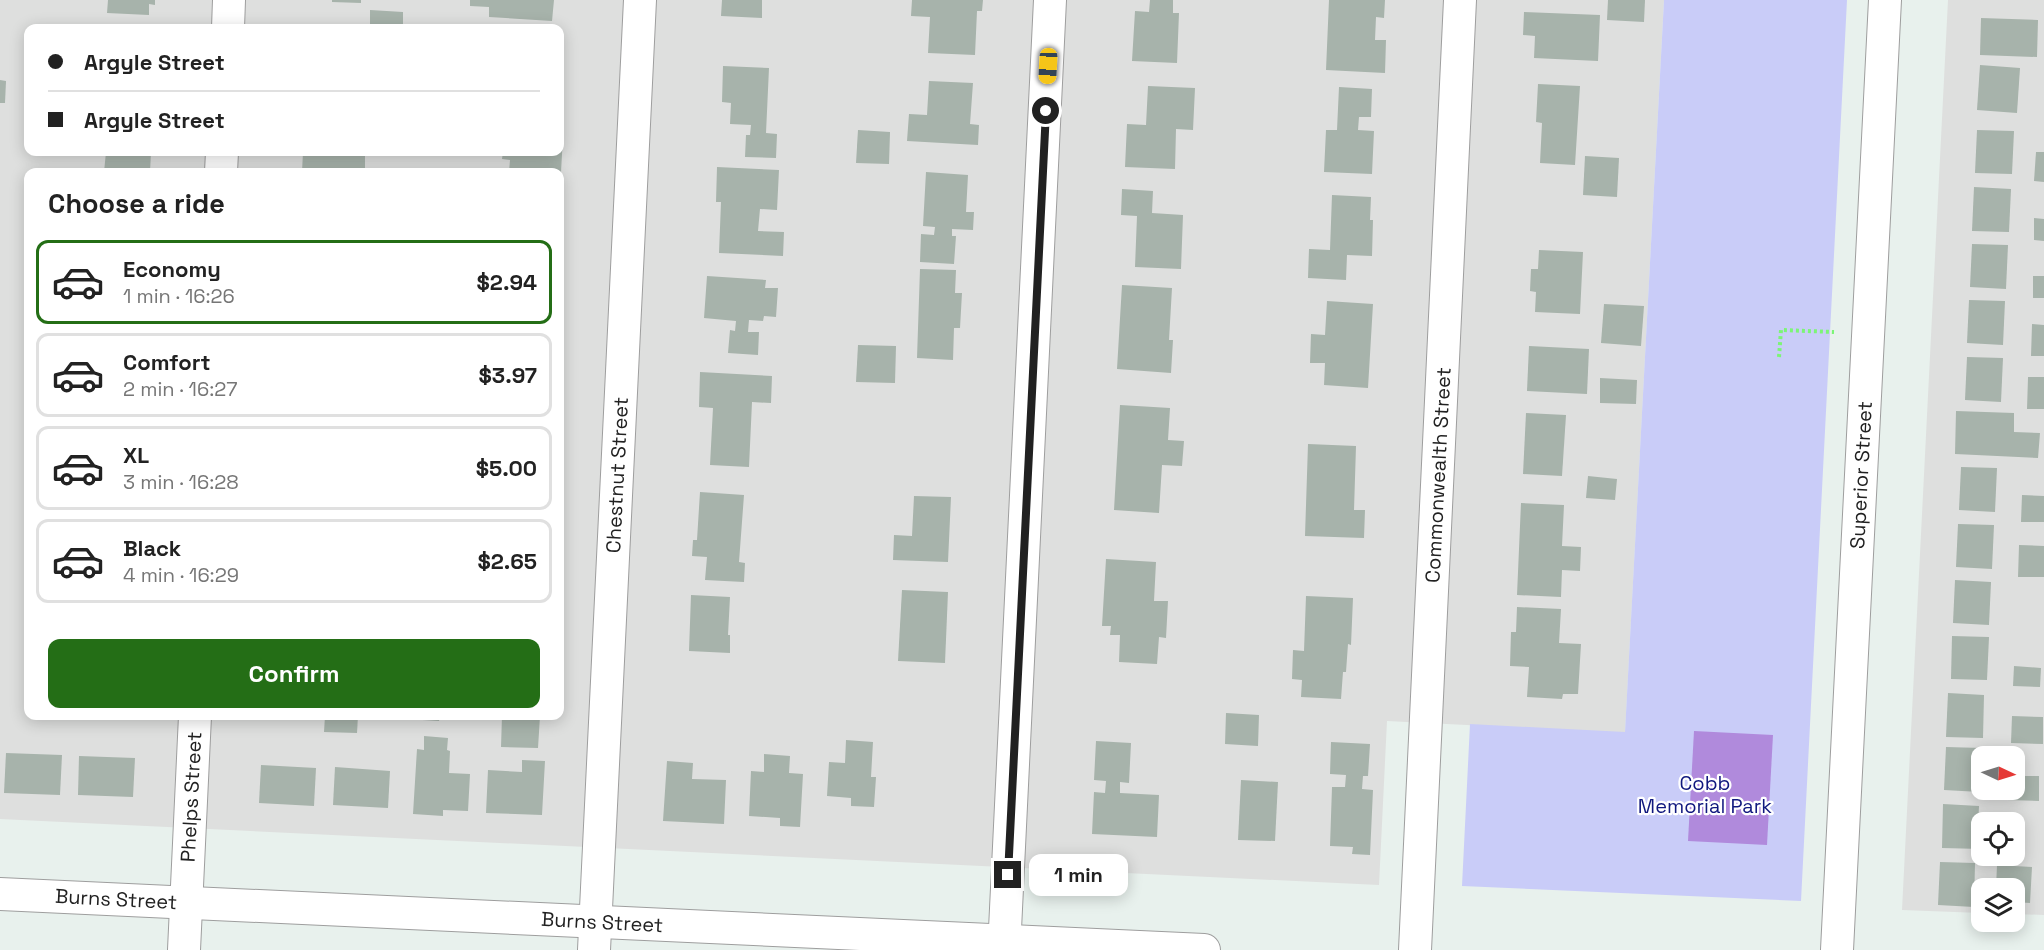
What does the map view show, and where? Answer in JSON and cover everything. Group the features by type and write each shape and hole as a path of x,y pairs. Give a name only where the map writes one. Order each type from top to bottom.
{"street":[{"path":"228,24 229,0"},
{"name":"Chestnut Street","path":"595,936 640,0"},
{"path":"1005,945 1050,0"},
{"name":"Commonwealth Street","path":"1415,950 1460,0"},
{"name":"Superior Street","path":"1837,950 1884,0"},
{"name":"Phelps Street","path":"184,950 195,720"},
{"name":"Burns Street","path":"0,894 187,902 595,936 1204,950"}],"path":[{"path":"1779,357 1781,330 1834,332"}],"shaded area":[{"path":"0,0 1664,0 1625,733 1387,721 1379,885 0,819"},
{"path":"1948,0 2044,0 2044,915 2025,914 2025,878 1971,878 1971,913 1902,910"}],"green space":[{"name":"Cobb Memorial Park","path":"1664,0 1847,0 1801,901 1462,886 1470,724 1625,732"},
{"path":"1694,731 1773,735 1767,845 1688,841"}],"building":[{"path":"108,0 155,0 155,5 149,4 149,15 107,13"},
{"path":"332,0 361,0 361,3 332,2"},
{"path":"470,0 554,0 552,21 489,17 489,7 470,6"},
{"path":"722,0 762,0 762,18 721,16"},
{"path":"912,0 983,0 982,11 977,11 975,55 928,53 930,17 911,16"},
{"path":"1150,0 1173,0 1173,13 1179,13 1177,63 1132,61 1135,11 1149,12"},
{"path":"1329,0 1385,0 1384,18 1376,17 1375,40 1386,40 1385,73 1326,70"},
{"path":"1608,0 1645,0 1644,22 1607,20"},
{"path":"370,10 403,12 403,24 370,24"},
{"path":"1524,12 1600,15 1598,61 1534,58 1535,36 1523,35"},
{"path":"1981,18 2038,20 2037,57 1980,55"},
{"path":"1980,65 2020,68 2017,113 1977,110"},
{"path":"723,66 769,68 766,133 777,134 776,158 745,157 746,135 750,135 751,125 730,124 731,103 722,102"},
{"path":"0,80 6,81 5,103 0,103"},
{"path":"929,81 973,83 970,124 979,125 978,145 907,141 909,114 927,115"},
{"path":"1538,84 1580,86 1575,165 1540,163 1542,123 1536,122"},
{"path":"1148,86 1195,88 1193,130 1176,129 1175,169 1125,167 1127,124 1146,125"},
{"path":"1339,87 1372,89 1371,117 1359,117 1358,130 1374,131 1372,174 1324,172 1326,130 1337,130"},
{"path":"858,130 890,132 889,164 856,163"},
{"path":"1977,130 2014,131 2012,174 1975,173"},
{"path":"2036,152 2044,152 2044,182 2034,181"},
{"path":"106,156 151,156 150,168 104,168"},
{"path":"303,156 365,156 365,168 302,168"},
{"path":"502,156 562,156 561,168 509,168 510,160 502,159"},
{"path":"1585,156 1619,158 1617,197 1583,195"},
{"path":"717,167 779,170 777,210 760,209 758,231 784,232 783,256 719,253 721,202 716,202"},
{"path":"926,172 968,175 966,212 974,212 973,230 952,229 952,236 956,236 954,264 920,262 921,234 934,235 935,227 923,226"},
{"path":"1974,187 2011,189 2009,232 1972,231"},
{"path":"1122,189 1153,191 1152,213 1183,215 1181,269 1135,267 1137,216 1121,215"},
{"path":"1332,195 1371,197 1372,256 1347,255 1346,280 1308,278 1309,249 1330,250"},
{"path":"2034,218 2044,219 2044,241 2034,240"},
{"path":"1972,244 2008,245 2006,289 1970,287"},
{"path":"1539,250 1583,252 1580,314 1535,312 1536,292 1530,291 1531,269 1538,269"},
{"path":"920,269 956,270 955,293 962,293 960,328 954,328 953,360 917,358"},
{"path":"707,276 766,280 765,288 778,288 776,317 764,316 763,321 749,320 748,332 759,332 758,355 728,353 730,330 735,331 736,321 704,318"},
{"path":"2033,276 2044,276 2044,298 2033,298"},
{"path":"1122,285 1172,288 1169,340 1173,340 1171,373 1117,369"},
{"path":"1969,300 2005,301 2003,345 1967,343"},
{"path":"1327,301 1373,304 1368,388 1324,385 1325,363 1310,363 1311,334 1325,335"},
{"path":"1604,304 1644,306 1641,346 1601,343"},
{"path":"2032,324 2044,325 2044,356 2031,356"},
{"path":"858,345 896,346 895,383 856,382"},
{"path":"1529,346 1589,349 1587,394 1527,391"},
{"path":"1967,357 2003,358 2001,402 1965,400"},
{"path":"700,372 772,376 771,403 752,402 749,467 710,465 713,408 699,407"},
{"path":"2028,377 2044,377 2044,409 2027,409"},
{"path":"1600,378 1637,380 1636,404 1600,403"},
{"path":"1120,405 1170,408 1168,440 1184,441 1182,466 1162,465 1159,513 1114,510"},
{"path":"1956,411 2014,413 2014,432 2040,433 2038,458 1955,454"},
{"path":"1526,413 1566,415 1562,476 1523,474"},
{"path":"1308,444 1356,446 1354,510 1365,510 1364,538 1305,536"},
{"path":"1961,467 1997,468 1995,512 1959,510"},
{"path":"1588,476 1617,479 1615,500 1586,498"},
{"path":"700,492 744,495 739,562 745,563 744,582 705,580 707,557 692,556 693,540 697,540"},
{"path":"2022,495 2044,496 2044,522 2021,522"},
{"path":"914,496 951,497 948,562 893,560 894,535 912,536"},
{"path":"1521,503 1564,505 1562,546 1581,547 1580,571 1562,570 1561,597 1517,595"},
{"path":"1958,524 1994,525 1992,569 1956,567"},
{"path":"2019,545 2044,546 2044,577 2018,577"},
{"path":"1106,559 1156,562 1154,601 1168,601 1166,638 1159,637 1157,664 1119,662 1120,635 1110,635 1111,626 1102,626"},
{"path":"1955,580 1991,582 1989,625 1953,623"},
{"path":"902,590 948,592 945,663 898,661"},
{"path":"691,595 730,597 728,635 730,635 730,653 689,651"},
{"path":"1306,596 1353,598 1351,645 1348,644 1341,699 1301,697 1302,680 1292,679 1293,650 1304,651"},
{"path":"1517,607 1561,609 1559,643 1581,644 1578,694 1563,694 1562,699 1527,697 1529,667 1510,666 1511,632 1516,632"},
{"path":"1952,636 1989,637 1987,680 1951,679"},
{"path":"2014,666 2041,668 2040,687 2013,686"},
{"path":"1948,693 1984,695 1983,738 1946,737"},
{"path":"1226,713 1259,715 1258,746 1225,744"},
{"path":"2012,716 2043,717 2043,744 2011,743"},
{"path":"325,720 358,720 357,733 324,732"},
{"path":"502,720 540,720 538,748 501,747"},
{"path":"424,736 448,738 449,773 470,774 468,811 443,810 443,816 413,814 417,749 424,750"},
{"path":"846,740 873,742 871,777 876,777 874,807 851,806 851,798 827,796 829,762 845,763"},
{"path":"1096,741 1131,743 1129,783 1120,782 1120,793 1159,795 1157,837 1092,834 1094,792 1105,793 1106,781 1094,780"},
{"path":"1331,742 1370,744 1368,776 1363,776 1362,789 1373,790 1370,855 1352,854 1353,847 1330,846 1332,787 1345,787 1346,775 1330,774"},
{"path":"1946,747 1971,748 1971,792 1944,790"},
{"path":"6,753 62,755 60,795 4,793"},
{"path":"764,754 790,756 789,773 803,774 800,827 780,826 780,818 749,816 751,771 764,772"},
{"path":"79,756 135,758 133,797 78,795"},
{"path":"522,760 545,761 542,815 486,813 488,770 522,772"},
{"path":"667,761 693,763 692,779 726,780 724,824 663,821"},
{"path":"261,765 316,768 314,806 259,803"},
{"path":"335,767 390,771 388,808 333,805"},
{"path":"2025,776 2039,776 2039,801 2007,800 2025,800"},
{"path":"1241,780 1278,782 1275,841 1238,840"},
{"path":"1943,804 1979,806 1979,812 1971,812 1971,849 1942,848"},
{"path":"1940,862 1971,863 1971,866 1975,866 1975,878 1971,878 1971,907 1938,905"},
{"path":"1997,866 2032,867 2030,903 2025,903 2025,878 1996,878"}],"route":[{"path":"1008,875 1046,111"}]}
